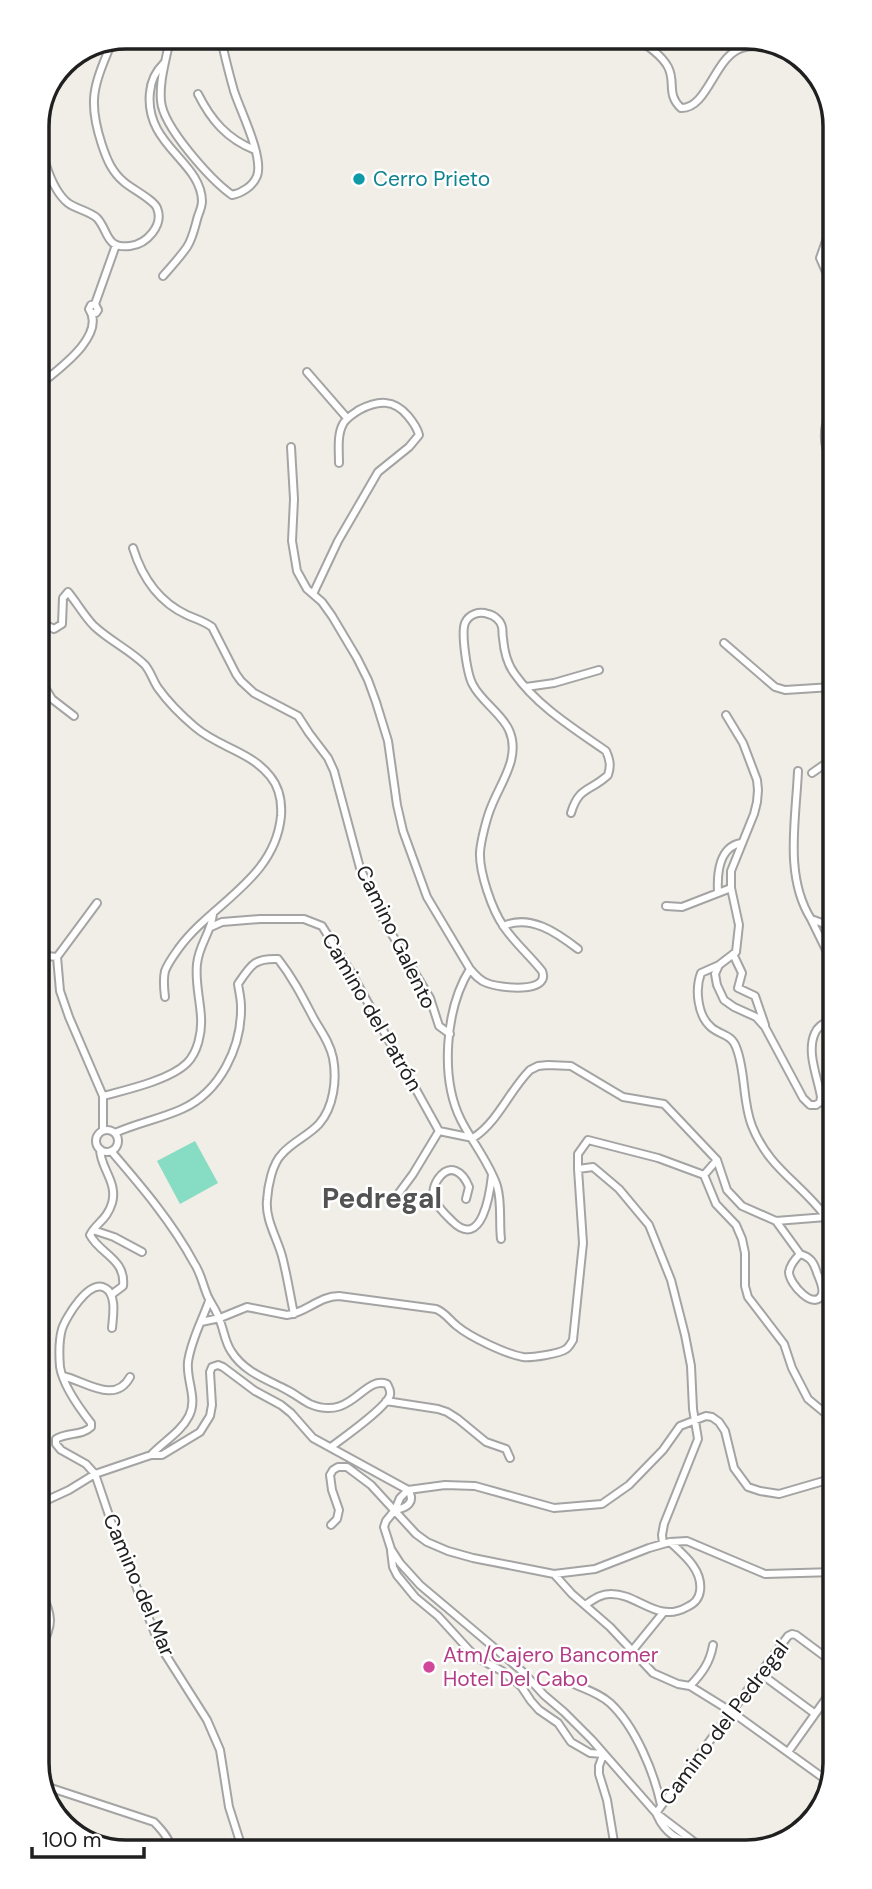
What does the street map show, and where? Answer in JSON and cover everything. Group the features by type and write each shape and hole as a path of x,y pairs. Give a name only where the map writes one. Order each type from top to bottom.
{"street":[{"path":"167,49 162,110 171,128 231,198 248,188 257,176 258,166 234,92 224,49"},
{"path":"651,49 666,63 670,72 671,93 684,109 696,103 723,61 738,49"},
{"path":"49,172 65,201 97,218 108,239 116,246 133,246 147,239 157,224 159,212 152,201 117,176 107,159 97,131 93,96 110,50"},
{"path":"163,276 186,248 202,205 196,180 164,140 149,110 152,79 164,63"},
{"path":"198,94 207,112 222,131 255,150"},
{"path":"49,377 74,356 91,332 92,313 98,310 94,304 116,246"},
{"path":"307,372 347,418"},
{"path":"313,594 338,541 378,472 410,447 419,435 418,430 405,412 393,402 373,404 347,418 340,432 339,463"},
{"path":"291,447 293,559 302,584 322,602 332,616 368,680 388,741 403,831 427,897 470,970 487,983 515,988 529,987 543,980 542,971 503,926 488,892 480,851 491,807 512,761 512,744 509,730 473,685 467,664 464,625 469,617 478,613 489,614 498,619 502,626 507,663 526,687 552,713 606,751 610,759 608,775 582,792 570,813"},
{"name":"Camino Galento","path":"133,548 147,581 158,595 186,615 212,627 241,681 261,697 298,716 328,758 365,879 384,921 429,998 439,1026 450,1034"},
{"path":"49,626 54,629 62,624 63,598 68,592 93,625 147,668 161,692 194,727 246,755 260,765 275,783 281,804 281,817 270,852 256,873 231,899 197,927 168,964 164,981 165,997"},
{"path":"724,643 775,687 785,690 823,688"},
{"path":"526,687 554,683 599,670"},
{"path":"49,694 75,716"},
{"path":"726,715 743,743 757,780 757,802 731,871 731,888 739,925 736,952 719,965 701,973 698,982 699,1006 711,1027 727,1034 736,1045 746,1105 760,1144 773,1164 823,1213"},
{"path":"812,773 823,765"},
{"path":"798,771 794,867 800,900 823,944"},
{"path":"718,892 718,871 726,851 741,843"},
{"path":"666,906 682,907 731,888"},
{"path":"97,903 57,957 60,991 103,1096 103,1131 97,1139 101,1161 110,1177 114,1192 105,1219 90,1235 93,1241 112,1256 124,1279 123,1286 111,1295"},
{"path":"103,1096 172,1073 190,1060 200,1038 201,1019 196,977 199,950 212,927 213,914"},
{"name":"Camino del Patrón","path":"212,927 222,922 260,919 304,919 322,926 352,974 439,1132"},
{"path":"811,919 823,923"},
{"path":"503,926 526,921 560,936 578,949"},
{"path":"733,954 743,973 738,988 755,996 765,1027 803,1098 810,1105 816,1105 821,1097 812,1051 814,1034 823,1024"},
{"path":"49,956 57,957"},
{"path":"103,1131 115,1133 182,1109 204,1096 222,1074 232,1053 241,1006 238,984 250,965 261,958 278,959 298,988 333,1058 334,1086 328,1110 310,1133 280,1156 272,1175 267,1199 267,1213 282,1257 294,1314"},
{"path":"719,965 715,974 724,1000 756,1017 765,1027"},
{"path":"470,970 458,994 450,1034 449,1073 452,1095 460,1117 492,1173 498,1189 500,1239"},
{"path":"393,1201 439,1132 472,1138 492,1120 530,1070 548,1065 571,1066 623,1097 664,1104 717,1160 727,1190 742,1206 760,1216 776,1221 823,1217"},
{"path":"100,1149 111,1151 118,1143 115,1133"},
{"path":"201,1322 247,1307 294,1314 322,1299 340,1296 443,1312 455,1326 466,1333 496,1348 524,1357 553,1354 566,1349 573,1340 583,1243 578,1154 588,1140 658,1158 704,1175 716,1204 736,1225 742,1240 745,1254 744,1286 748,1297 784,1344 808,1399 823,1412"},
{"path":"111,1151 152,1200 193,1260 209,1301 220,1318 227,1343 247,1369 310,1404 325,1409 350,1403 377,1383 387,1384 390,1396 386,1401 331,1447"},
{"path":"704,1175 717,1160"},
{"path":"578,1169 593,1167 619,1189 649,1225 671,1280 691,1366 694,1422 698,1438 662,1535 667,1543 690,1562 701,1585 699,1597 679,1612 663,1613 612,1594 596,1598 585,1605"},
{"path":"466,1199 469,1187 461,1173 455,1170 441,1175 433,1190 434,1199 458,1227 466,1229 474,1227 485,1213 492,1173"},
{"path":"776,1221 800,1254 808,1256 814,1264 822,1291 818,1299 806,1297 790,1279 789,1270 800,1254"},
{"path":"93,1230 114,1237 142,1252"},
{"path":"95,1474 86,1464 61,1450 56,1444 56,1439 61,1436 88,1431 91,1427 63,1376 60,1356 62,1330 76,1304 92,1288 104,1287 111,1295 112,1328"},
{"path":"151,1455 177,1431 188,1418 192,1408 193,1395 188,1378 188,1365 193,1340 209,1301"},
{"path":"49,1498 95,1474 151,1455 162,1455 200,1432 210,1416 212,1405 210,1372 212,1367 218,1365 255,1391 281,1405 313,1438 408,1490 412,1495 409,1505 395,1510"},
{"path":"63,1376 107,1390 125,1386 130,1377"},
{"path":"386,1401 447,1412 486,1442 506,1450 510,1458"},
{"path":"603,1755 590,1753 571,1742 558,1723 531,1702 521,1686 468,1650 397,1575 384,1527 400,1498 408,1490 445,1485 475,1486 554,1508 602,1504 629,1485 663,1450 680,1426 706,1416 719,1422 727,1438 734,1468 748,1487 760,1492 779,1494 823,1481"},
{"path":"331,1525 337,1519 339,1510 330,1475 338,1466 347,1467 371,1485 416,1534 427,1542 473,1558 554,1574 595,1569 667,1543 687,1541 765,1574 823,1572"},
{"name":"Camino del Mar","path":"95,1474 116,1536 160,1646 207,1720 220,1750 229,1807 240,1840"},
{"path":"391,1549 420,1585 523,1672 564,1712 656,1813 666,1830 683,1840"},
{"path":"554,1574 610,1627 653,1673 690,1686 732,1712 821,1776"},
{"path":"49,1612 49,1631"},
{"path":"632,1651 663,1613"},
{"name":"Camino del Pedregal","path":"656,1813 788,1636 792,1634 823,1656"},
{"path":"690,1686 706,1666 713,1645"},
{"path":"761,1674 814,1713"},
{"path":"576,1685 596,1693 610,1703 625,1721 650,1769 661,1805"},
{"path":"788,1752 823,1704"},
{"path":"603,1755 599,1774 607,1800 614,1840"},
{"path":"54,1789 154,1822 167,1840"}],"green space":[{"path":"195,1141 218,1183 180,1204 157,1161"}],"place":[{"name":"Cerro Prieto","path":"359,179"},
{"name":"Atm/Cajero Bancomer Hotel Del Cabo","path":"429,1667"}],"district":[{"name":"Pedregal","path":"382,1198"}]}
